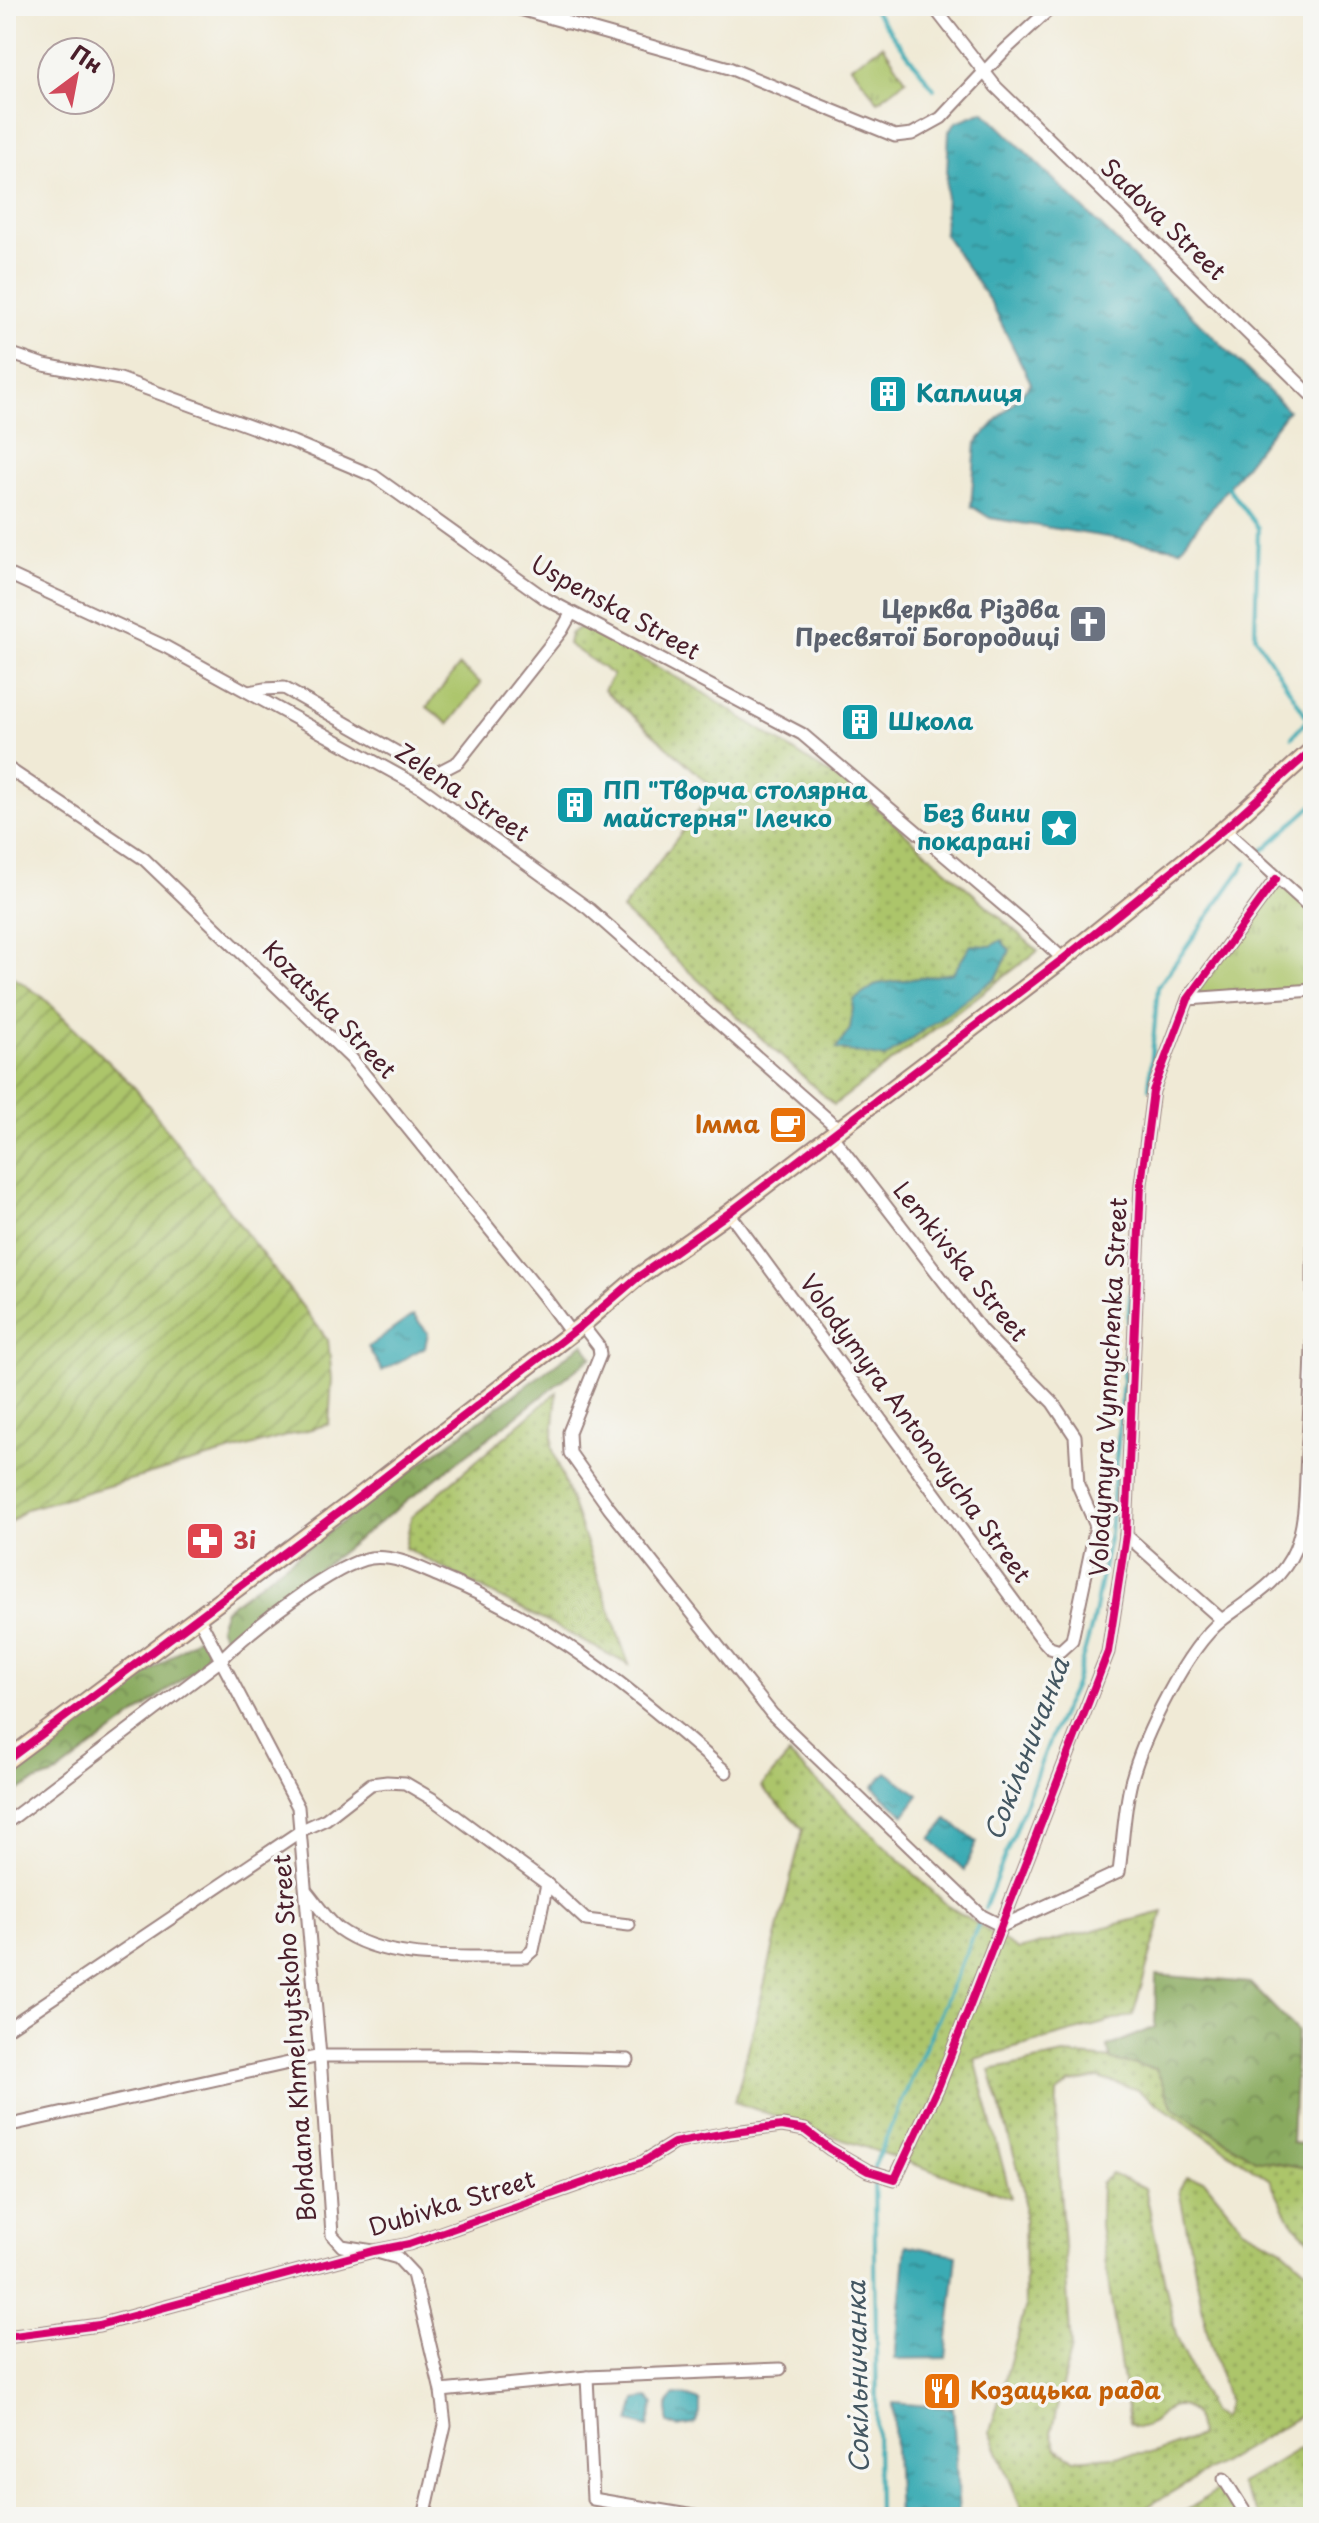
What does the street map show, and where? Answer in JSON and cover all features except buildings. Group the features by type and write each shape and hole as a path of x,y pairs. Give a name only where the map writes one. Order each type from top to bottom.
{"main road":[{"path":"6,1761 577,1329 638,1277 729,1213 1063,959 1224,829 1313,749"}],"street":[{"path":"509,6 729,68 895,136 912,134 941,118 983,72 1053,6"},
{"path":"551,6 567,23"},
{"name":"Sadova Street","path":"933,6 983,72 1313,397"},
{"name":"Uspenska Street","path":"6,352 44,365 120,379 252,426 374,476 546,599 802,734 1063,959"},
{"name":"Zelena Street","path":"6,573 166,647 422,788 589,909 832,1123 837,1132"},
{"path":"422,788 435,774 458,762 562,630 571,614"},
{"path":"249,692 284,688 435,774"},
{"name":"Kozatska Street","path":"6,767 144,859 351,1058 577,1329"},
{"path":"1224,829 1313,910"},
{"name":"Volodymyra Vynnychenka Street","path":"895,2179 939,2085 1108,1652 1126,1535 1141,1184 1153,1091 1188,999 1276,879"},
{"path":"1188,999 1313,990"},
{"path":"577,1329 599,1347 600,1355 569,1432 570,1453 609,1508 772,1714 982,1916 1002,1926 1119,1872 1131,1783 1148,1736 1192,1654 1222,1620 1271,1584 1287,1565 1295,1548 1303,1520 1312,1391 1313,1127"},
{"name":"Lemkivska Street","path":"837,1132 982,1331 1053,1403 1075,1436 1078,1485 1096,1526 1072,1640"},
{"name":"Volodymyra Antonovycha Street","path":"729,1213 1041,1638 1050,1648 1060,1651 1072,1640"},
{"path":"1126,1535 1222,1620"},
{"path":"6,1823 221,1660 240,1639 347,1565 373,1558 400,1560 484,1595 564,1642 642,1698 726,1772"},
{"name":"Bohdana Khmelnytskoho Street","path":"201,1615 202,1624 298,1807 332,2235 342,2246 398,2258 413,2274 441,2391 445,2425 422,2516"},
{"path":"8,2028 302,1830 326,1819 371,1784 405,1783 434,1800 547,1884 586,1920 629,1925"},
{"path":"307,1892 337,1928 385,1951 525,1957 533,1950 547,1884"},
{"path":"6,2126 320,2056 628,2060"},
{"name":"Dubivka Street","path":"6,2337 99,2325 409,2244 643,2162 674,2143 726,2133 782,2126 805,2130 830,2149 871,2172 895,2179"},
{"path":"441,2391 587,2377 780,2369"},
{"path":"587,2377 593,2499 700,2517"},
{"path":"1224,2479 1248,2517"}],"green space":[{"path":"883,45 906,80 878,101 851,66"},
{"path":"578,628 585,628 696,688 862,795 1038,951 834,1105 622,910 715,789 604,690 613,675 568,644 570,634"},
{"path":"459,666 481,683 449,724 427,707"},
{"path":"1276,887 1286,889 1313,915 1313,990 1201,996 1196,991"},
{"path":"6,972 44,998 135,1088 328,1340 332,1379 329,1424 26,1509 6,1526"},
{"path":"584,1343 592,1357 227,1641 219,1627 225,1609"},
{"path":"557,1392 552,1447 629,1665 405,1548 411,1517"},
{"path":"198,1637 206,1645 206,1661 57,1774 32,1783 6,1799 6,1777"},
{"path":"789,1755 947,1905 1018,1950 1163,1912 1133,2015 975,2059 1011,2198 735,2102 803,1829 761,1787"},
{"path":"1156,1975 1250,1983 1297,2031 1292,2143 1313,2145 1313,2169 1255,2159 1173,2108 1156,2069 1111,2060 1107,2047 1155,2027"},
{"path":"1064,2055 1138,2061 1228,2097 1282,2146 1313,2150 1313,2243 1291,2222 1270,2180 1136,2089 1098,2078 1070,2083 1057,2093 1056,2130 1071,2348 1051,2433 1056,2448 1074,2459 1153,2453 1199,2436 1193,2413 1179,2406 1167,2409 1147,2425 1137,2427 1129,2423 1100,2225 1101,2183 1112,2174 1145,2188 1176,2335 1211,2412 1222,2417 1228,2402 1207,2331 1179,2190 1186,2177 1204,2180 1243,2228 1283,2249 1313,2276 1313,2408 1130,2517 1025,2517 990,2432 1025,2309 1024,2190 990,2070"},
{"path":"1313,2440 1313,2517 1260,2517 1240,2484"},
{"path":"1220,2488 1239,2517 1177,2517"}],"water":[{"path":"984,111 1288,410 1180,549 990,518 971,506 976,443 1031,383 991,303 944,234 949,131 956,122"},
{"path":"1001,940 1010,951 997,977 885,1058 836,1049 850,1029 854,1000 877,984 953,973 971,945 991,946"},
{"path":"413,1315 428,1333 425,1347 382,1371 368,1347"},
{"path":"887,1772 919,1795 904,1815 873,1787"},
{"path":"947,1819 977,1842 964,1870 931,1839"},
{"path":"906,2245 957,2255 946,2358 895,2359"},
{"path":"675,2395 700,2401 700,2414 695,2424 678,2427 668,2423 668,2403"},
{"path":"648,2398 654,2404 648,2427 630,2422 636,2400"},
{"path":"893,2403 953,2408 959,2517 898,2517"}],"waterway":[{"path":"871,6 934,89"},
{"path":"1225,483 1258,528 1255,636 1308,719"},
{"path":"1292,737 1313,713"},
{"path":"1262,851 1313,805"},
{"name":"Сокільничанка","path":"1149,1088 1158,987 1246,863"},
{"name":"Сокільничанка","path":"985,1908 1054,1729 1075,1685 1092,1625 1110,1533 1131,1288"},
{"name":"Сокільничанка","path":"878,2517 874,2166 979,1923"}],"cycle path":[{"path":"6,1761 351,1503 582,1325 638,1277 729,1213 1063,959 1224,829 1313,749"},
{"path":"6,2337 99,2325 409,2244 643,2162 674,2143 726,2133 782,2126 805,2130 868,2171 895,2179 939,2085 1108,1652 1126,1535 1141,1184 1153,1091 1188,999 1276,879"}],"place":[{"name":"Каплиця","path":"888,394"},
{"name":"Церква Різдва Пресвятої Богородиці","path":"1088,624"},
{"name":"Школа","path":"860,722"},
{"name":"ПП \"Творча столярна майстерня\" Ілечко","path":"575,805"},
{"name":"Без вини покарані","path":"1059,828"},
{"name":"Імма","path":"788,1125"},
{"name":"3і","path":"205,1541"},
{"name":"Козацька рада","path":"942,2391"}]}
